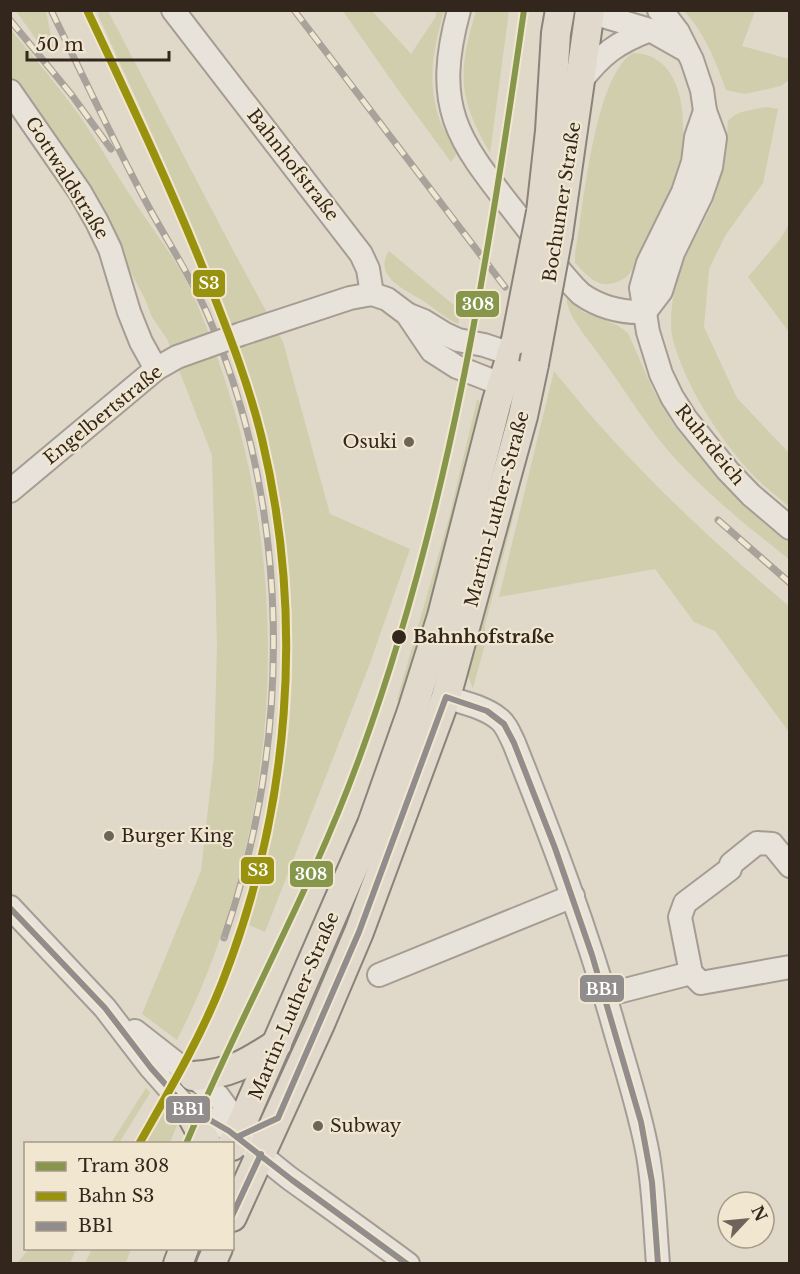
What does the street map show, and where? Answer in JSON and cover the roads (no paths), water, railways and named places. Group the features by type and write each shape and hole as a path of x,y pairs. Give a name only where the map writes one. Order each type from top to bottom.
{"main road":[{"name":"Bochumer Straße","path":"515,389 541,212 550,131 556,33 560,10"},
{"name":"Bochumer Straße","path":"521,352 558,235 580,82 587,11"},
{"name":"Martin-Luther-Straße","path":"234,1213 359,932 446,697 515,389"},
{"name":"Martin-Luther-Straße","path":"235,1141 372,824 412,711 515,389"},
{"path":"207,1142 188,1096 208,1075 243,1066 277,1044"},
{"path":"235,1141 278,1118"}],"street":[{"name":"Bahnhofstraße","path":"173,10 361,254 368,269 372,294"},
{"path":"459,10 448,55 448,89 455,122 471,153 481,169 581,294 612,309 632,313 645,312"},
{"name":"Ruhrdeich","path":"587,11 654,20 687,51 696,69 705,111 696,137 693,162 684,192 648,263 641,288 645,312 661,374 686,420 728,471 751,495 789,528"},
{"path":"580,82 599,58 654,20"},
{"name":"Gottwaldstraße","path":"10,91 80,192 97,222 110,249 141,342 156,369"},
{"path":"372,294 387,299 407,314 458,340 521,352"},
{"name":"Engelbertstraße","path":"10,491 156,369 177,357 350,298 372,294"},
{"path":"407,314 432,351 457,367 515,389"},
{"path":"446,697 483,709 500,719 504,725 518,752 573,896 606,995 638,1111 648,1155 658,1263"},
{"path":"789,866 772,844 757,843 731,864 730,869 685,903 680,917 691,973 701,983 789,967"},
{"path":"379,975 573,896"},
{"path":"10,907 188,1096 198,1113 235,1141 261,1154 290,1179 408,1263"},
{"path":"606,995 691,973"},
{"path":"188,1096 218,1096 229,1111 235,1141"}],"railway":[{"path":"51,10 133,177 207,313 235,388 255,465 268,544 273,624 271,704 262,783 247,861 224,938"},
{"path":"294,10 505,287"},
{"path":"10,20 71,94 111,149"},
{"path":"718,520 790,583"}],"tram line":[{"name":"308","path":"187,1142 341,805 391,665 418,574 462,388 496,200 524,10"}],"rail line":[{"name":"S3","path":"87,10 183,220 240,364 262,439 275,507 283,576 286,645 284,714 276,783 263,850 245,917 222,983 184,1065 140,1142"}],"place":[{"name":"Osuki","path":"409,442"},
{"name":"Bahnhofstraße","path":"399,637"},
{"name":"Burger King","path":"109,836"},
{"name":"Subway","path":"318,1126"}]}
